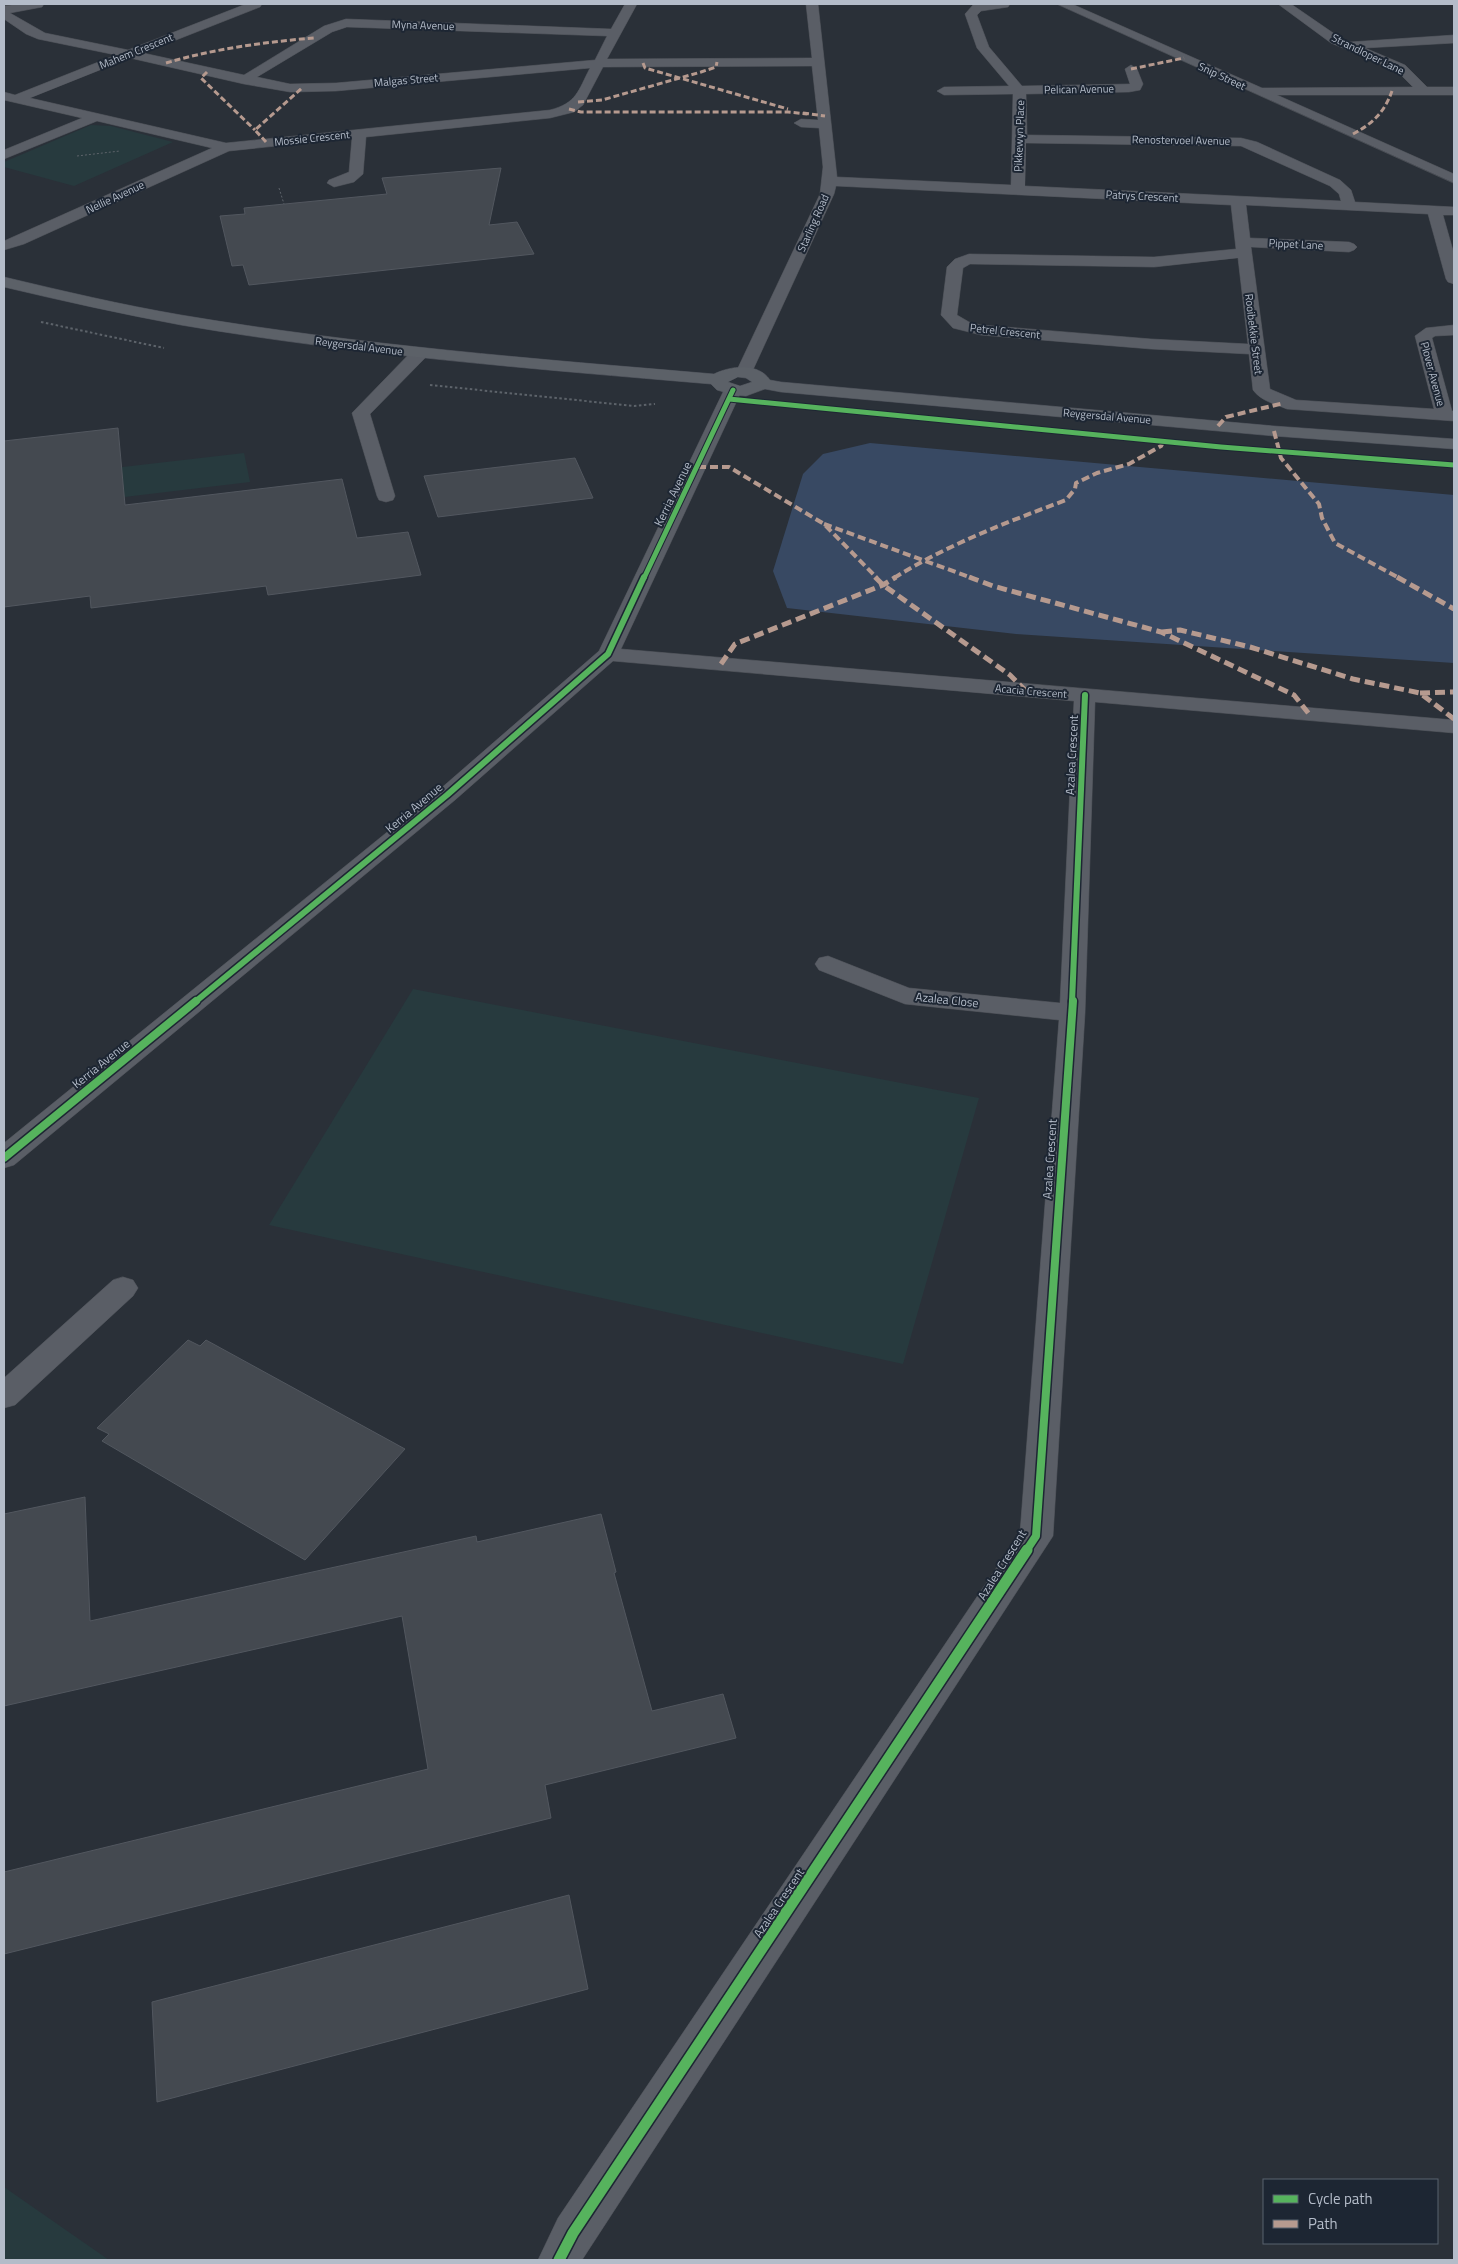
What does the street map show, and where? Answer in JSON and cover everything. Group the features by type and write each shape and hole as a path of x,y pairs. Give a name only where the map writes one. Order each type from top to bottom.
{"main road":[{"name":"Reygersdal Avenue","path":"4,282 188,322 322,342 420,353 732,381 756,375 762,380 761,383 781,387 1274,431 1454,444"}],"street":[{"path":"4,12 38,4"},
{"name":"Mahem Crescent","path":"10,98 128,55 256,4"},
{"path":"599,63 631,4"},
{"name":"Starling Road","path":"732,381 827,194 830,181 826,124 812,4"},
{"name":"Pikkewyn Place","path":"1004,4 968,9 983,48 1019,90 1021,100 1018,190"},
{"name":"Snip Street","path":"1063,4 1255,91 1454,91"},
{"name":"Strandloper Lane","path":"1284,4 1317,28 1346,45 1401,68 1424,91"},
{"name":"Malgas Street","path":"4,12 35,34 278,87 319,88 599,63 819,62"},
{"name":"Myna Avenue","path":"244,80 328,29 346,23 616,33"},
{"path":"1346,45 1454,39"},
{"name":"Mossie Crescent","path":"10,98 226,147 542,115 564,111 578,102 599,63"},
{"name":"Pelican Avenue","path":"944,91 1133,88 1137,84 1131,69"},
{"path":"1255,91 1454,179"},
{"path":"4,155 96,117"},
{"path":"801,123 826,124"},
{"path":"334,183 349,179 356,174 359,133"},
{"name":"Renostervoel Avenue","path":"1019,140 1241,142 1252,145 1335,183 1346,193 1349,206"},
{"name":"Nellie Avenue","path":"4,246 19,241 226,147"},
{"name":"Patrys Crescent","path":"830,181 1454,211"},
{"name":"Rooibekkie Street","path":"1238,201 1262,390 1267,395 1284,402 1303,406 1449,416"},
{"path":"1434,211 1454,279"},
{"name":"Pippet Lane","path":"1244,248 1349,247"},
{"name":"Petrel Crescent","path":"1244,248 1154,262 969,259 960,262 955,267 949,315 954,322 962,326 980,330 1151,344 1256,349"},
{"name":"Plover Avenue","path":"1449,416 1423,336 1432,331 1454,330"},
{"path":"386,496 361,413 420,353"},
{"name":"Kerria Avenue","path":"4,1158 440,802 608,654 732,381"},
{"name":"Acacia Crescent","path":"608,654 1454,727"},
{"name":"Azalea Crescent","path":"559,2260 573,2233 1036,1536 1072,1013 1085,695"},
{"name":"Azalea Close","path":"828,964 905,996 1072,1013"},
{"path":"4,1396 123,1288"}],"path":[{"path":"72,156 127,150 161,142 176,136"},
{"path":"279,188 284,204"}],"green space":[{"path":"91,125 111,126 173,142 74,186 4,167 4,162"},
{"path":"244,453 250,482 116,498 114,468"},
{"path":"413,989 979,1098 903,1364 269,1225"},
{"path":"4,2187 109,2260 4,2260"}],"water":[{"path":"870,443 1454,495 1454,663 1016,634 787,608 773,571 803,474 823,454"}],"building":[{"path":"501,168 489,225 517,222 534,254 249,285 243,265 232,266 220,216 245,214 244,208 387,194 382,178"},
{"path":"118,428 125,505 342,479 357,538 408,532 421,575 268,595 266,586 91,608 90,596 4,607 4,441"},
{"path":"575,458 593,498 438,517 424,476"},
{"path":"188,1340 200,1346 206,1340 405,1449 305,1560 102,1441 109,1434 97,1428"},
{"path":"85,1497 90,1621 476,1536 477,1542 601,1514 616,1572 614,1573 652,1711 723,1694 736,1738 545,1785 551,1818 4,1954 4,1872 428,1769 402,1616 4,1706 4,1514"},
{"path":"569,1895 588,1989 157,2102 152,2002"}],"marked path":[{"path":"166,63 183,58 281,41 314,38"},
{"path":"1131,69 1184,58"},
{"path":"578,102 602,100 701,72 716,67 717,62"},
{"path":"643,63 645,68 788,109"},
{"path":"207,72 201,78 255,130"},
{"path":"266,142 255,130 302,88"},
{"path":"1353,134 1378,118 1386,107 1392,91"},
{"path":"569,109 581,112 788,112 807,114"},
{"path":"803,113 825,116"},
{"path":"1218,426 1226,417 1270,408 1284,403"},
{"path":"1274,431 1281,458 1319,504 1322,518 1335,543 1454,609"},
{"path":"721,664 735,644 883,585 923,560 980,532 1066,500 1075,489 1076,483 1097,473 1129,464 1161,446 1163,442"},
{"path":"698,467 729,467 824,524 883,585 1010,675 1025,690"},
{"path":"824,524 993,586 1161,632 1294,695 1309,714"},
{"path":"1162,632 1180,630 1250,647 1353,679 1420,693 1454,719"},
{"path":"1420,693 1454,692"}],"cycle path":[{"path":"4,1158 447,795 608,654 733,390"},
{"path":"729,399 1221,447 1454,465"},
{"path":"559,2260 573,2233 1036,1536 1072,1013 1085,695"}]}
